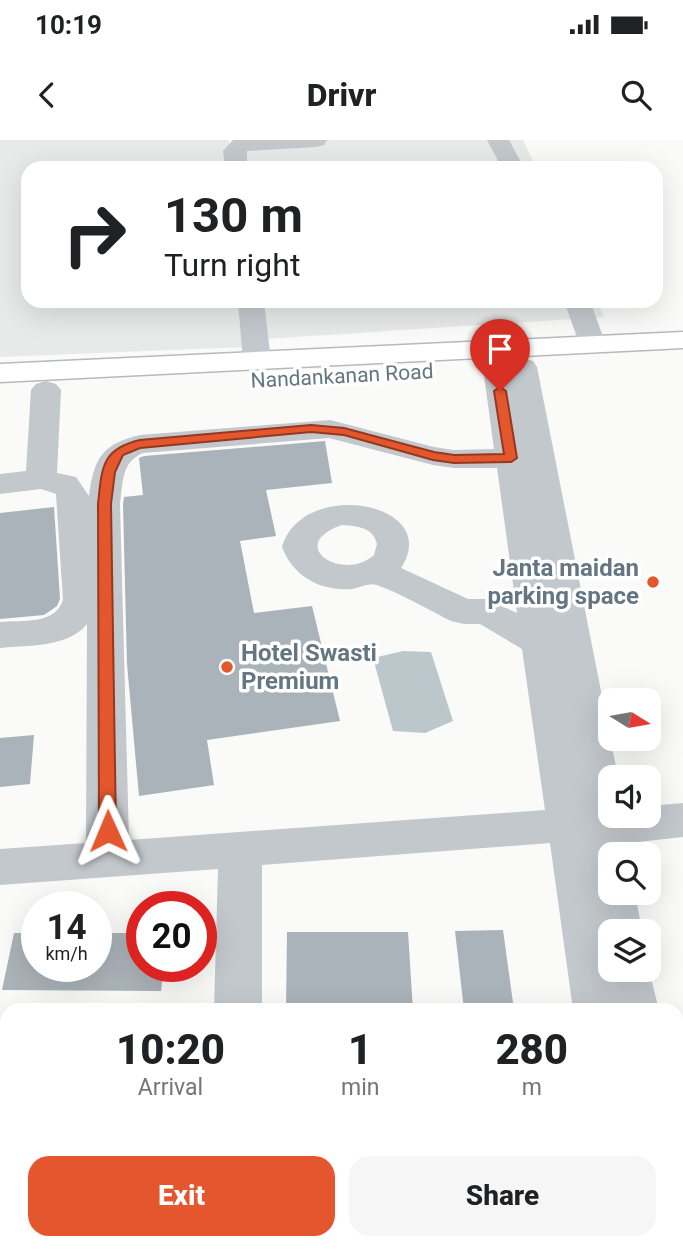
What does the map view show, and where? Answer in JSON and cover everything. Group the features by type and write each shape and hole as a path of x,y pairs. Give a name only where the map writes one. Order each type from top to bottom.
{"main road":[{"path":"0,373 683,340"},
{"name":"Nandankanan Road","path":"0,392 683,360"}],"street":[{"path":"235,161 234,151 241,145 316,140"},
{"path":"498,140 509,161"},
{"path":"252,308 257,362"},
{"path":"579,308 592,345"},
{"path":"510,367 511,458 540,643 587,827 598,848"},
{"path":"510,367 587,827 597,1003"},
{"path":"41,480 46,390"},
{"path":"108,858 104,504 108,472 118,453 125,447 140,444 311,429 344,432 433,456 454,459 511,458"},
{"path":"0,484 41,480 65,484 72,492 81,600 79,612 72,622 61,628 0,635"},
{"path":"385,562 464,612 486,611 540,643"},
{"path":"0,867 240,848 683,820"},
{"path":"238,1003 240,848"},
{"path":"629,982 633,1003"}],"shaded area":[{"path":"0,140 229,140 230,161 21,161 21,308 243,308 246,347 0,357"},
{"path":"244,140 523,140 533,161 246,161"},
{"path":"262,308 600,308 604,317 265,339"},
{"path":"403,651 431,652 453,721 425,733 393,731 373,658"}],"building":[{"name":"Hotel Swasti Premium","path":"325,441 332,483 266,490 276,536 240,541 254,613 312,606 340,721 207,740 214,785 139,796 127,664 123,504 124,497 143,495 139,458"},
{"path":"54,507 60,599 57,606 44,615 0,619 0,513"},
{"path":"34,735 30,784 0,787 0,738"},
{"path":"503,930 513,1003 463,1003 455,931"},
{"path":"287,932 408,932 413,1003 286,1003"},
{"path":"14,933 21,933 21,982 112,982 112,933 126,933 126,982 162,982 161,991 2,990"}],"place":[{"name":"Janta maidan parking space","path":"653,582"},
{"name":"Hotel Swasti Premium","path":"227,667"}],"route":[{"path":"108,831 104,504 108,472 118,453 125,447 140,444 330,429 433,456 454,459 511,458 500,391"}]}
